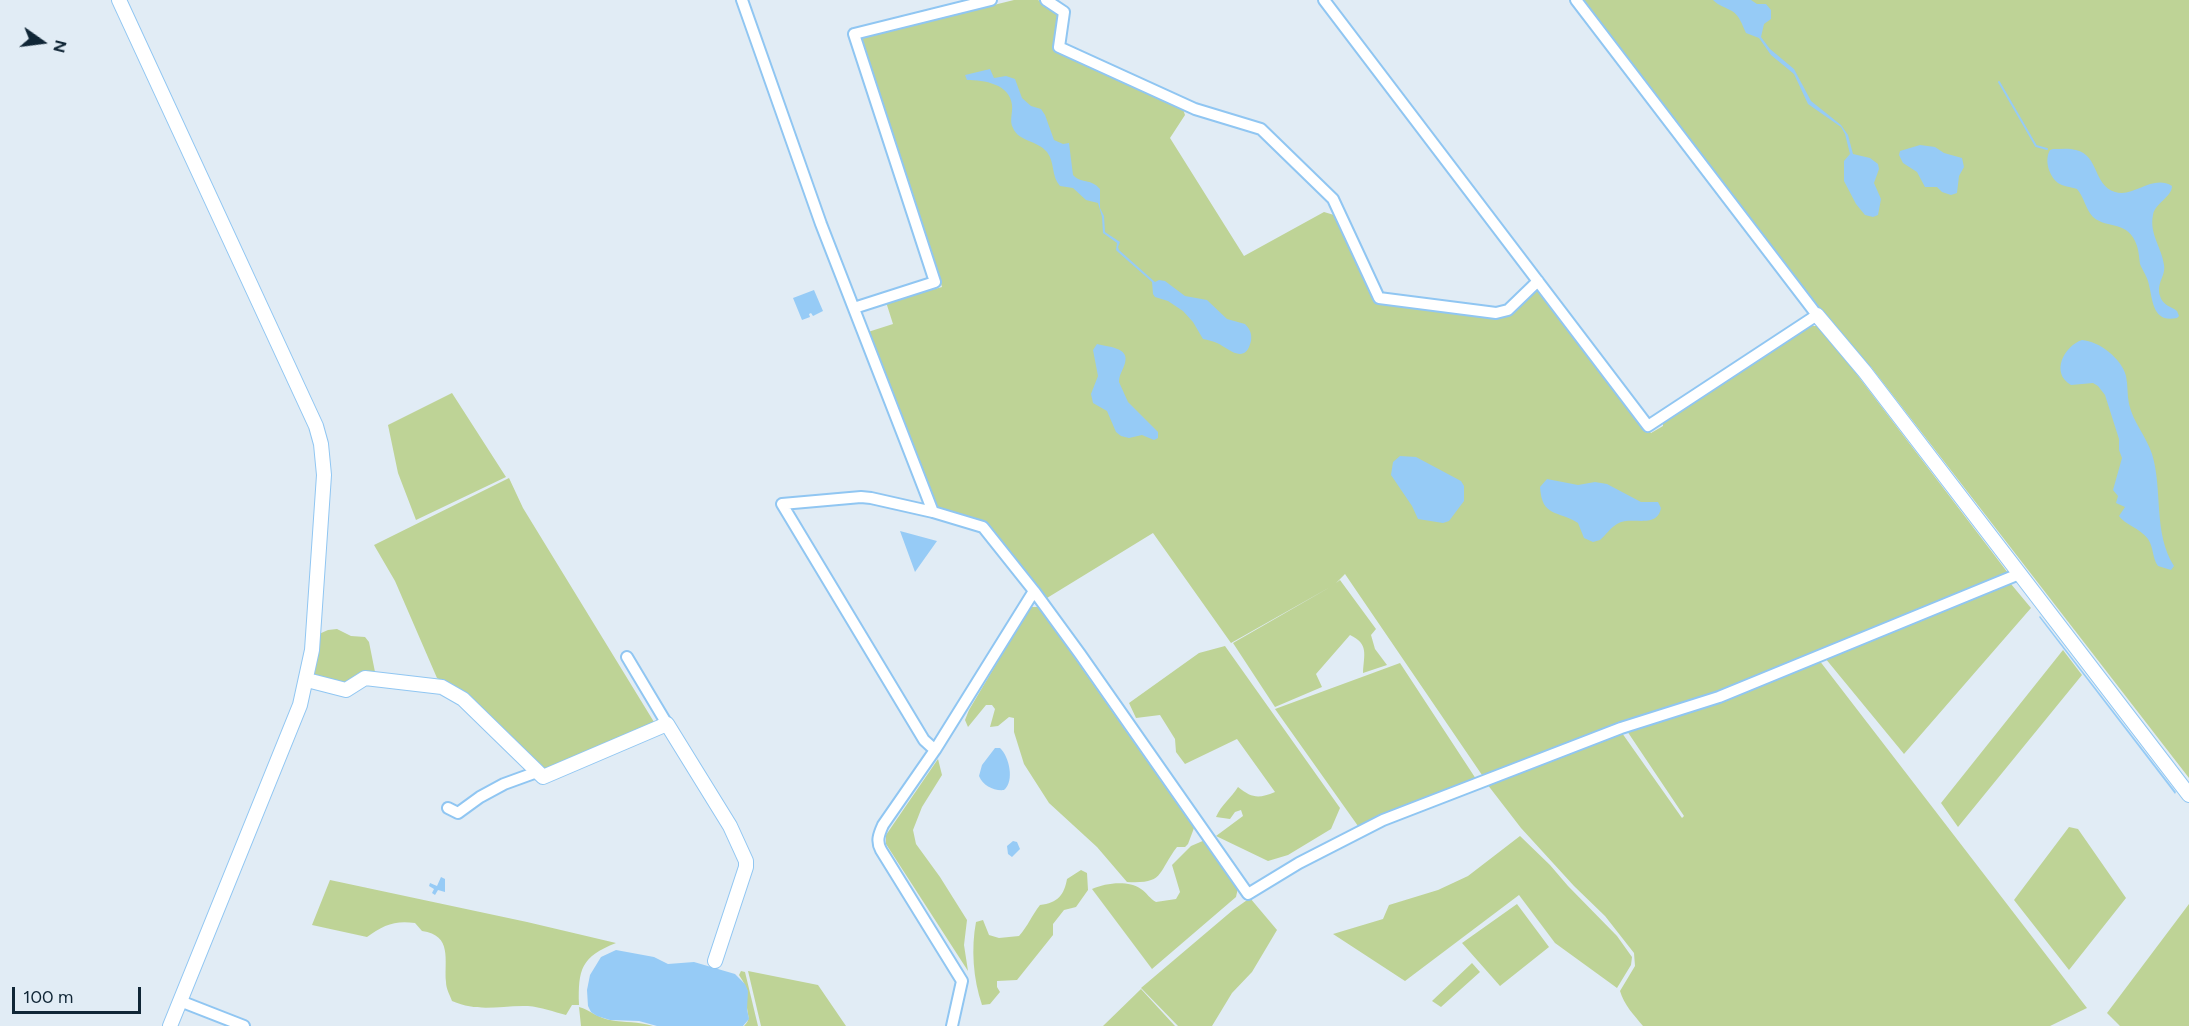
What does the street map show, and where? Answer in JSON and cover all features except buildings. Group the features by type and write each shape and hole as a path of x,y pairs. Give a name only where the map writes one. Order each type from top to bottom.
{"street":[{"path":"119,0 316,426 321,444 324,475 312,650 307,680 300,705 170,1026"},
{"path":"742,0 821,224 933,512"},
{"path":"854,308 935,282 854,34 991,0"},
{"path":"1046,0 1064,12 1059,46 1195,109 1261,129 1333,199 1379,298 1496,313 1508,310 1538,281"},
{"path":"1324,0 1648,426 1817,315"},
{"path":"1576,0 2189,795"},
{"path":"935,750 924,740 782,504 861,497 933,512 983,526 1034,591 1248,894 1299,863 1383,820 1621,728 1719,697 2019,574"},
{"path":"952,1026 962,981 898,880 878,843 883,825 935,750 1034,591"},
{"path":"627,657 730,826 746,861 715,961"},
{"path":"307,680 346,690 365,678 442,687 463,699 543,777 667,724"},
{"path":"448,808 458,813 480,797 504,784 537,772"},
{"path":"180,1000 244,1026"}],"green space":[{"path":"1014,0 1038,0 1058,13 1053,49 1183,109 1185,115 1170,138 1244,256 1324,212 1334,215 1377,304 1499,318 1509,315 1538,289 1651,433 1663,426 1663,421 1810,326 1820,326 2008,573 1718,692 1486,775 1482,775 1345,574 1336,583 1340,580 1376,629 1371,635 1375,649 1387,665 1363,673 1363,646 1350,635 1316,674 1322,687 1275,707 1233,643 1332,586 1231,643 1153,533 1047,598 986,524 978,519 936,509 868,332 893,324 886,302 942,287 861,42 864,37"},
{"path":"1581,0 2189,0 2189,778 1871,367 1826,319"},
{"path":"452,393 506,477 416,520 398,473 388,425"},
{"path":"509,478 523,508 654,722 546,770 468,694 437,678 395,581 374,545"},
{"path":"2011,584 2031,608 1904,754 1825,658"},
{"path":"1030,607 1039,607 1194,828 1188,844 1185,847 1177,847 1154,879 1127,882 1097,847 1049,803 1024,764 1014,732 1014,718 1009,717 998,726 990,727 995,709 992,705 986,705 968,727 965,720 969,710"},
{"path":"337,629 351,636 365,637 369,642 375,672 362,671 344,683 312,674 319,634"},
{"path":"1225,646 1340,808 1331,829 1288,855 1268,861 1216,836 1243,816 1241,810 1235,812 1230,819 1216,817 1238,787 1255,796 1275,792 1237,739 1185,764 1176,752 1175,739 1160,715 1136,718 1129,703 1199,653"},
{"path":"2063,650 2082,675 1958,827 1941,803"},
{"path":"1819,660 2087,1008 2050,1026 1643,1026 1633,1014 1620,991 1635,966 1634,953 1605,916 1521,828 1487,784 1622,733 1682,818 1684,816 1627,731"},
{"path":"1400,663 1476,779 1358,826 1275,709"},
{"path":"938,759 942,775 922,807 913,830 916,844 967,920 964,945 968,971 886,844 886,835"},
{"path":"2069,827 2078,829 2126,898 2069,970 2014,900"},
{"path":"1520,836 1617,936 1632,957 1631,965 1617,988 1555,943 1519,895 1405,981 1333,934 1383,919 1389,905 1438,890 1468,876"},
{"path":"1205,840 1238,888 1236,897 1152,969 1092,889 1123,883 1136,886 1156,902 1176,899 1180,892 1172,865 1191,846"},
{"path":"1081,870 1087,873 1088,890 1076,907 1064,910 1053,924 1053,935 1017,980 997,981 1000,992 990,1004 982,1005 974,964 976,922 983,920 989,935 999,938 1019,936 1040,905 1056,900 1064,890 1067,879"},
{"path":"330,880 616,943 595,954 584,966 579,982 579,1005 572,1005 566,1015 528,1006 481,1008 462,1005 452,1001 447,990 443,943 432,933 422,931 415,923 390,924 367,937 312,925"},
{"path":"1250,898 1277,930 1252,972 1232,993 1212,1026 1178,1026 1141,988"},
{"path":"1517,904 1549,947 1500,986 1462,943"},
{"path":"2189,904 2189,1026 2120,1026 2107,1013"},
{"path":"1472,963 1480,972 1441,1007 1432,1001"},
{"path":"741,971 745,972 758,1026 744,1026 748,1022 747,994 739,975"},
{"path":"748,971 818,985 846,1026 761,1026"},
{"path":"1141,989 1175,1026 1103,1026"},
{"path":"579,1007 606,1019 653,1026 581,1026"}],"water":[{"path":"1713,0 1751,0 1757,4 1766,4 1771,10 1771,19 1764,24 1761,37 1770,49 1794,69 1811,101 1841,125 1848,135 1853,154 1870,158 1878,164 1879,169 1874,183 1881,199 1878,215 1873,217 1865,215 1856,204 1844,181 1844,161 1850,154 1841,127 1808,104 1794,74 1771,55 1759,38 1746,33 1735,13"},
{"path":"990,69 994,78 1006,76 1015,79 1022,98 1031,106 1041,109 1045,115 1054,140 1063,144 1069,143 1073,175 1093,183 1100,189 1100,208 1104,216 1105,232 1120,242 1119,250 1155,282 1165,281 1185,296 1207,300 1227,319 1245,324 1250,332 1251,341 1245,353 1236,353 1215,342 1203,339 1183,311 1168,301 1155,297 1152,282 1116,250 1117,243 1103,233 1098,203 1086,200 1073,188 1060,186 1055,178 1047,152 1016,133 1011,123 1012,105 1007,92 988,82 967,80 965,75"},
{"path":"1920,145 1935,147 1944,153 1962,158 1964,167 1959,176 1957,193 1951,195 1942,192 1937,187 1925,187 1917,172 1903,163 1899,155 1900,151"},
{"path":"2071,149 2083,153 2093,164 2103,183 2115,192 2129,192 2157,183 2172,186 2154,211 2152,222 2164,265 2159,287 2160,296 2165,304 2177,311 2179,316 2177,318 2163,317 2155,310 2148,280 2140,264 2137,246 2128,232 2093,217 2077,189 2060,184 2052,176 2047,158 2050,150"},
{"path":"814,290 823,311 813,316 811,313 810,317 802,320 793,298"},
{"path":"2082,340 2089,341 2109,352 2124,370 2131,411 2152,454 2163,540 2174,566 2171,570 2158,566 2148,539 2119,516 2125,507 2116,503 2118,496 2113,490 2122,458 2119,439 2105,395 2093,383 2071,385 2061,374 2065,354 2075,343"},
{"path":"1097,344 1117,349 1124,354 1126,358 1119,382 1128,402 1158,432 1158,438 1154,440 1142,435 1129,438 1121,436 1116,432 1107,411 1093,403 1091,394 1098,376 1093,350"},
{"path":"1400,456 1416,457 1461,481 1464,486 1464,501 1449,521 1443,523 1418,519 1391,475 1393,462"},
{"path":"1547,479 1578,485 1595,482 1607,484 1641,502 1658,502 1661,508 1659,515 1649,520 1623,522 1600,540 1593,542 1584,538 1578,523 1552,512 1544,504 1540,487"},
{"path":"900,531 937,541 915,572"},
{"path":"2039,617 2176,792 2175,794"},
{"path":"995,748 1000,748 1008,762 1010,775 1004,790 989,787 979,776 982,765"},
{"path":"1013,841 1017,842 1020,849 1012,857 1008,854 1007,846"},
{"path":"441,877 445,879 445,892 438,890 435,895 432,893 434,889 429,886 430,883 437,886"},
{"path":"616,950 654,957 668,964 694,962 735,974 745,984 748,991 749,1019 743,1026 657,1026 639,1021 610,1020 597,1016 588,1006 587,990 590,975 601,957"}],"waterway":[{"path":"1999,82 2036,146 2047,149"}]}
